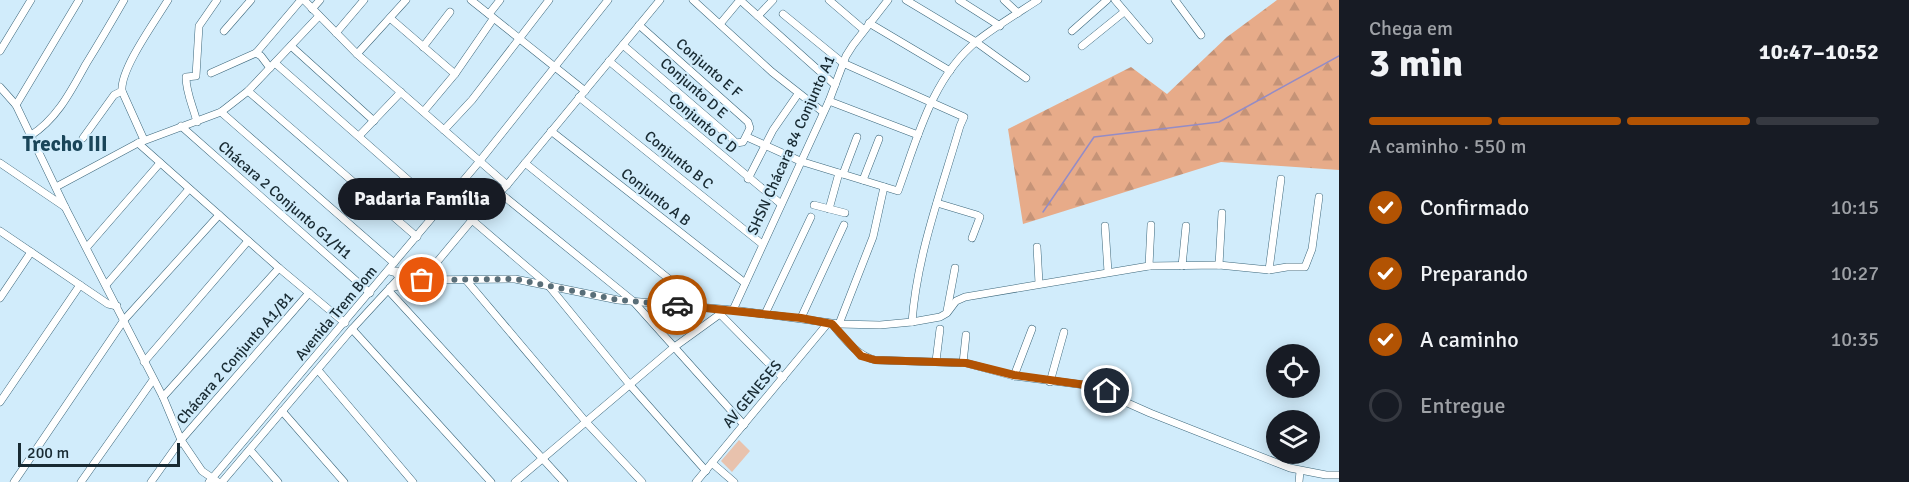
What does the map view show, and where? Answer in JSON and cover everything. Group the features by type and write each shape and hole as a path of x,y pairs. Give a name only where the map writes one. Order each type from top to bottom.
{"street":[{"path":"0,51 31,0"},
{"path":"16,105 79,0"},
{"path":"30,136 42,129 64,102 124,0"},
{"path":"168,0 124,75 122,91 141,141 160,164 279,268 345,322"},
{"path":"197,122 186,91 186,77 196,76 199,26 217,0"},
{"path":"224,31 251,0"},
{"path":"211,73 256,53 303,0 357,54 507,185"},
{"path":"312,9 320,0"},
{"path":"336,33 364,0"},
{"path":"357,54 406,0"},
{"path":"471,0 585,91"},
{"path":"424,111 455,74 500,0"},
{"path":"444,130 472,100 549,0"},
{"path":"392,268 557,67 608,0"},
{"path":"422,280 472,220 507,185 660,0"},
{"path":"693,0 798,94 824,112"},
{"path":"720,24 740,0 835,85"},
{"path":"758,16 773,0"},
{"path":"829,0 864,30"},
{"name":"SHSN Chácara 84 Conjunto A1","path":"733,310 829,101 843,63 853,45 888,0"},
{"path":"906,0 976,42 1026,78"},
{"path":"959,0 1000,26"},
{"path":"1004,0 1018,13"},
{"path":"747,137 800,161 898,191 931,101 957,61 976,42 1038,0"},
{"path":"1072,31 1107,0"},
{"path":"1115,0 1149,40"},
{"path":"1175,0 1201,35"},
{"path":"423,47 450,12"},
{"path":"1082,46 1124,12"},
{"path":"783,14 843,63 964,117 922,256 912,322"},
{"path":"56,187 141,141 221,112 248,91 319,16"},
{"path":"390,18 455,74"},
{"path":"869,23 950,71"},
{"name":"Conjunto E F","path":"639,25 748,122 750,128 747,137"},
{"name":"Conjunto D E","path":"623,45 736,143 743,142 747,137"},
{"path":"291,46 374,121"},
{"path":"256,53 359,136 440,208"},
{"name":"Conjunto C D","path":"609,62 781,204"},
{"path":"1,88 16,105 65,207 163,397 181,440 202,471 215,481"},
{"path":"83,138 114,95 122,91"},
{"path":"248,91 417,237"},
{"path":"359,136 401,92"},
{"path":"748,179 779,120 798,94"},
{"name":"Conjunto B C","path":"579,98 762,244"},
{"path":"829,101 918,135"},
{"path":"221,112 392,268 422,280"},
{"name":"Chácara 2 Conjunto G1/H1","path":"181,126 370,293"},
{"name":"Conjunto A B","path":"551,131 745,283"},
{"path":"829,209 857,137"},
{"path":"863,180 879,139"},
{"path":"0,163 65,207"},
{"path":"525,163 705,308"},
{"path":"87,247 160,164"},
{"path":"1269,270 1281,179"},
{"name":"AV GENESES","path":"696,482 783,378 833,324 873,237 884,187"},
{"path":"106,285 189,189"},
{"path":"500,193 633,301 744,425"},
{"path":"564,482 389,290 422,280 515,279 603,298 720,311 733,310 833,324 912,322 940,317 947,313 956,301 964,297 1149,266 1219,265 1269,270 1305,267 1312,249 1319,197"},
{"path":"937,203 977,214 980,218 979,223 972,238"},
{"path":"814,205 845,213"},
{"path":"1219,265 1222,213"},
{"path":"14,482 124,320 219,215"},
{"path":"765,314 811,216"},
{"path":"472,220 548,285 630,385 706,471"},
{"path":"801,318 844,225"},
{"path":"1149,266 1151,225"},
{"path":"1106,226 1108,272"},
{"path":"1182,266 1186,226"},
{"path":"0,231 108,304 117,306"},
{"path":"144,362 248,241"},
{"path":"1036,247 1039,284"},
{"path":"0,298 31,252"},
{"path":"163,397 279,268"},
{"name":"Avenida Trem Bom","path":"392,268 399,278 352,328 250,450 215,481 345,322 392,268"},
{"path":"947,313 955,268"},
{"path":"466,280 586,422 642,482"},
{"path":"0,402 80,285"},
{"name":"Chácara 2 Conjunto A1/B1","path":"151,482 181,440 309,293"},
{"path":"515,482 720,311"},
{"path":"720,311 783,378"},
{"path":"833,324 866,358 963,363 1050,382 1102,389 1150,413 1300,471 1339,475"},
{"path":"352,328 491,482"},
{"path":"936,361 940,329"},
{"path":"1014,375 1032,329"},
{"path":"1050,382 1064,332"},
{"path":"963,363 966,335"},
{"path":"318,370 414,482"},
{"path":"81,482 153,380"},
{"path":"282,411 344,482"},
{"path":"250,450 279,482"},
{"path":"712,463 734,482"},
{"path":"1300,471 1299,481 1307,482"}],"green space":[{"path":"1277,0 1339,0 1339,170 1221,162 1023,224 1008,129 1131,67 1167,94 1227,37"}],"shaded area":[{"path":"739,440 750,451 732,472 721,461"}],"waterway":[{"path":"1043,212 1094,137 1219,122 1339,56"}],"way so far":[{"path":"422,280 515,279 603,298 677,305"}],"place":[{"name":"Padaria Família","path":"422,280"}],"district":[{"name":"Trecho III","path":"65,144"}],"route":[{"path":"677,305 801,318 832,324 861,356 875,360 966,363 1014,375 1093,386 1107,391"}]}
